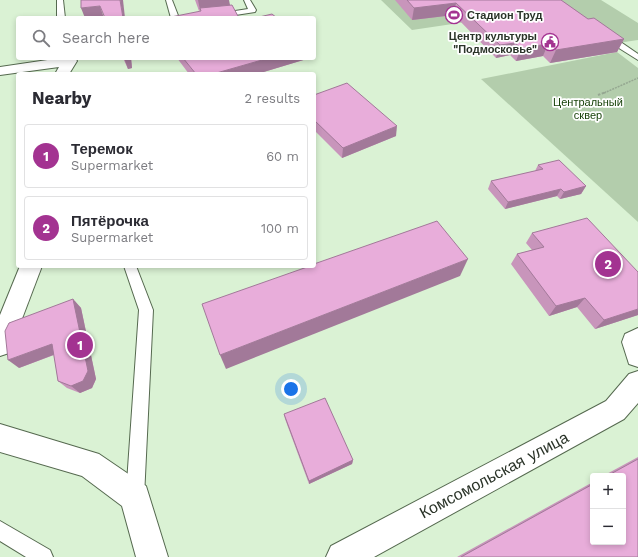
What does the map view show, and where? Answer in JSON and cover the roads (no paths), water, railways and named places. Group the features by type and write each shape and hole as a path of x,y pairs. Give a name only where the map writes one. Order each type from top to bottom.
{"street":[{"path":"0,71 70,60"},
{"path":"63,72 70,60"},
{"path":"0,346 30,268"},
{"path":"638,339 634,342 638,356"},
{"name":"Комсомольская улица","path":"342,557 615,410 638,383"},
{"path":"0,438 89,464 135,497 152,557"}],"lane":[{"path":"60,0 61,16"},
{"path":"169,0 174,16"},
{"path":"215,16 252,10 247,0"},
{"path":"598,30 638,58"},
{"path":"131,268 146,310 135,497"},
{"path":"0,530 43,557"}],"place":[{"name":"Стадион Труд","path":"454,15"},
{"name":"Центр культуры \"Подмосковье\"","path":"550,42"},
{"name":"Пятёрочка","path":"608,264"},
{"name":"Теремок","path":"80,345"}],"park label":[{"name":"Центральный сквер","path":"588,108"}]}
